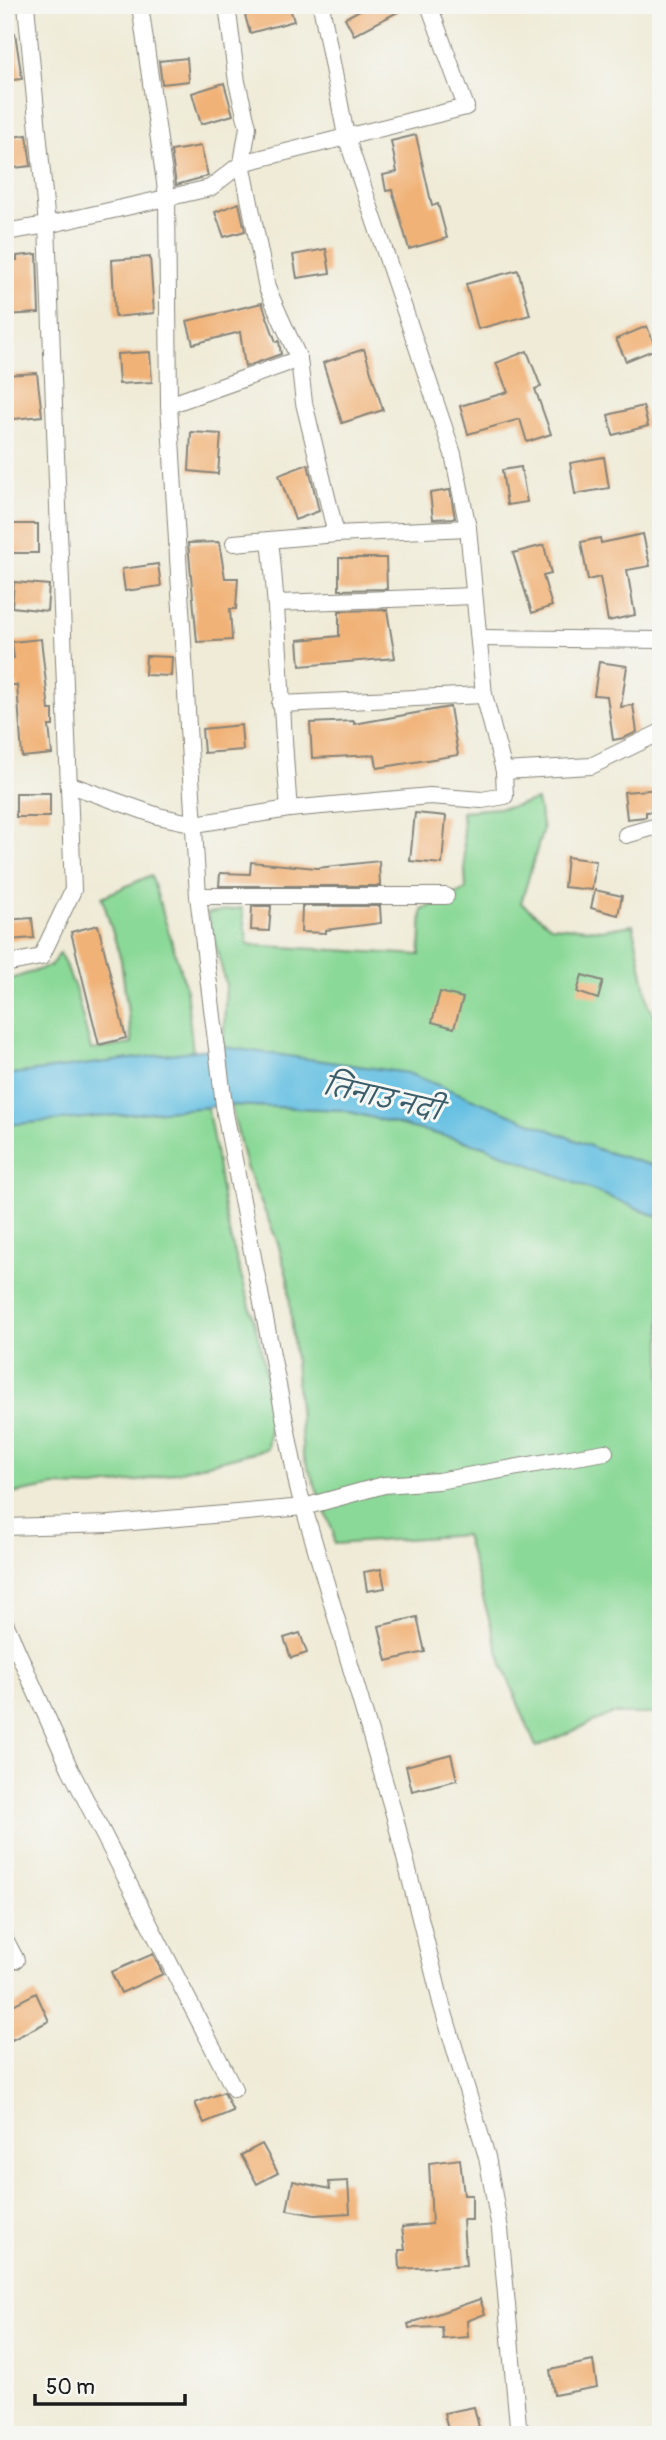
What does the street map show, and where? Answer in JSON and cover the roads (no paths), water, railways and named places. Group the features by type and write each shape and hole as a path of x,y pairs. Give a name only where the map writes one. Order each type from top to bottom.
{"street":[{"path":"5,964 41,957 73,890 47,225 26,5"},
{"path":"141,5 167,197 169,405 198,896 225,1113 304,1507 394,1814 442,2006 487,2157 500,2229 518,2425 525,2435"},
{"path":"228,5 237,82 248,127 242,163 267,288 299,359 304,402 336,534"},
{"path":"68,784 158,816 195,824 289,808 430,796 482,800 505,796 504,771 484,695 481,638 468,528 453,454 346,136 321,5"},
{"path":"5,232 210,188 242,163 466,107 429,5"},
{"path":"169,405 299,359"},
{"path":"234,543 336,534 468,528"},
{"path":"270,540 277,603 280,704 289,808"},
{"path":"277,603 474,596"},
{"path":"481,638 661,640"},
{"path":"280,704 484,695"},
{"path":"504,771 591,766 661,732"},
{"path":"626,835 661,825"},
{"path":"198,896 446,896"},
{"path":"5,1527 110,1524 304,1507 384,1485 438,1481 605,1452"},
{"path":"5,1623 70,1769 234,2088"},
{"path":"5,1939 16,1960"}],"water":[{"name":"तिनाउ नदी","path":"224,1047 408,1073 600,1150 661,1168 661,1218 484,1146 342,1110 231,1105 5,1125 5,1075"}]}
